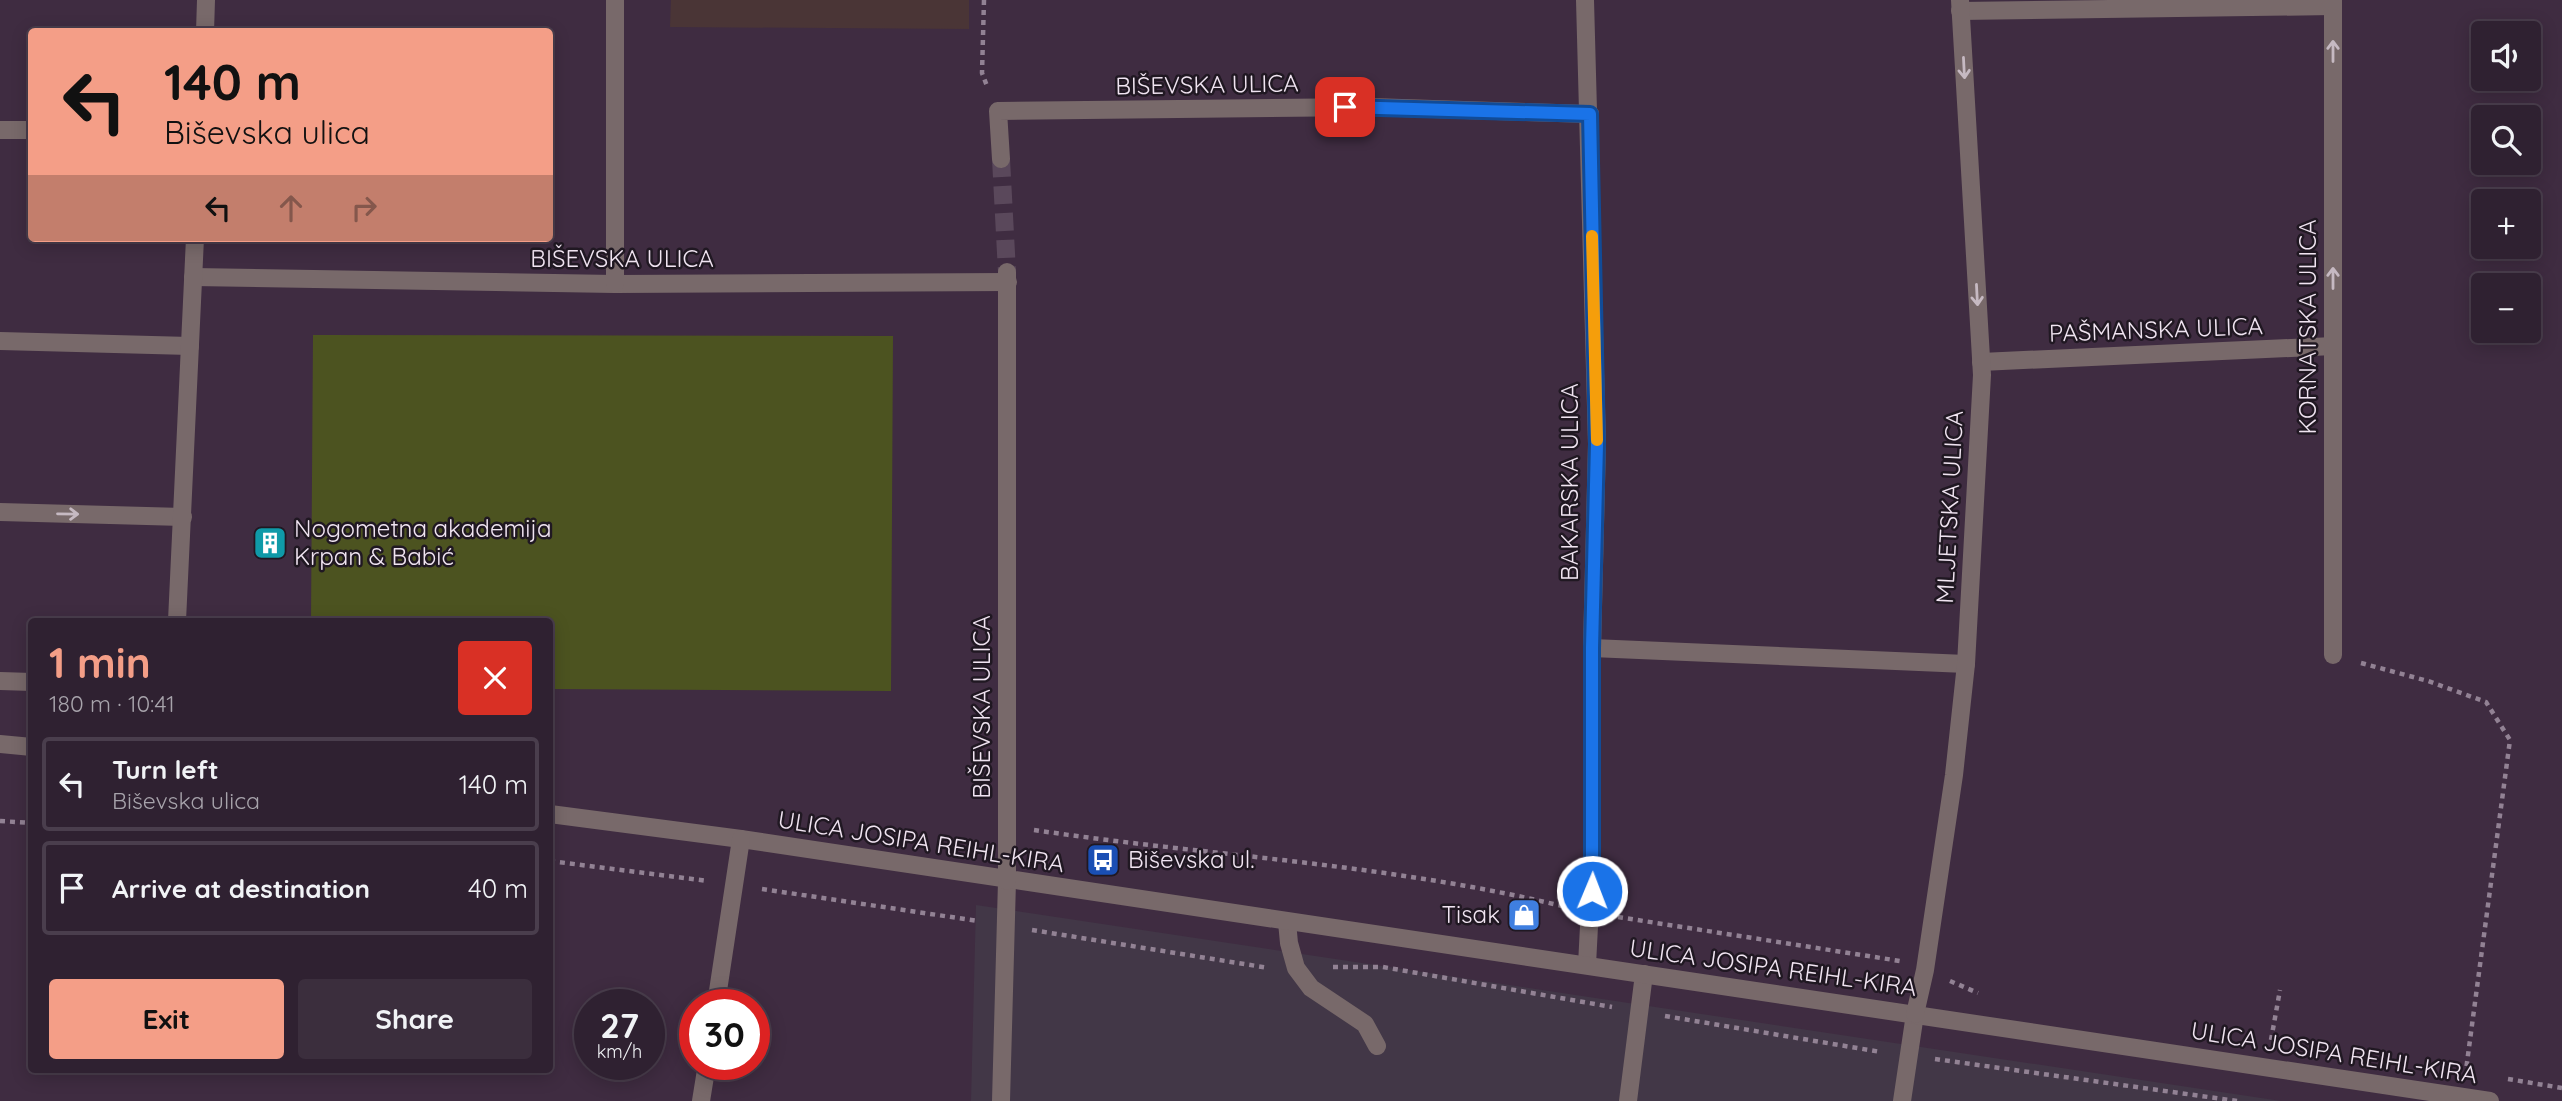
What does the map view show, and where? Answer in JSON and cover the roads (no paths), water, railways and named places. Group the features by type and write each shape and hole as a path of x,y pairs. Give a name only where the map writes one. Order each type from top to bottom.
{"street":[{"path":"205,28 206,0"},
{"path":"615,0 615,284"},
{"name":"BAKARSKA ULICA","path":"1585,0 1597,444 1592,648 1591,913 1587,965"},
{"path":"1960,6 2333,3"},
{"name":"KORNATSKA ULICA","path":"2333,3 2333,655"},
{"name":"MLJETSKA ULICA","path":"1902,1101 1954,775 1966,664 1981,362 1960,6"},
{"name":"BIŠEVSKA ULICA","path":"1001,159 998,111 1371,107 1590,114"},
{"path":"0,130 28,130"},
{"path":"177,618 195,242"},
{"name":"BIŠEVSKA ULICA","path":"193,277 615,284 1007,277 1007,881 1001,1101"},
{"path":"0,341 190,345"},
{"name":"PAŠMANSKA ULICA","path":"1981,362 2333,346"},
{"path":"0,512 183,517"},
{"path":"1592,648 1966,664"},
{"path":"0,681 28,682"},
{"path":"0,744 28,747"},
{"name":"ULICA JOSIPA REIHL-KIRA","path":"553,814 741,839 1007,881 2490,1101"},
{"path":"718,989 741,839"},
{"path":"1287,922 1296,968 1311,988 1365,1024 1377,1046"},
{"path":"1628,1101 1644,974"},
{"path":"701,1101 704,1080"}],"tunnel":[{"path":"1001,159 1007,272"}],"place":[{"name":"Nogometna akademija Krpan & Babić","path":"270,543"},
{"name":"Biševska ul.","path":"1103,860"},
{"name":"Tisak","path":"1524,915"}]}
